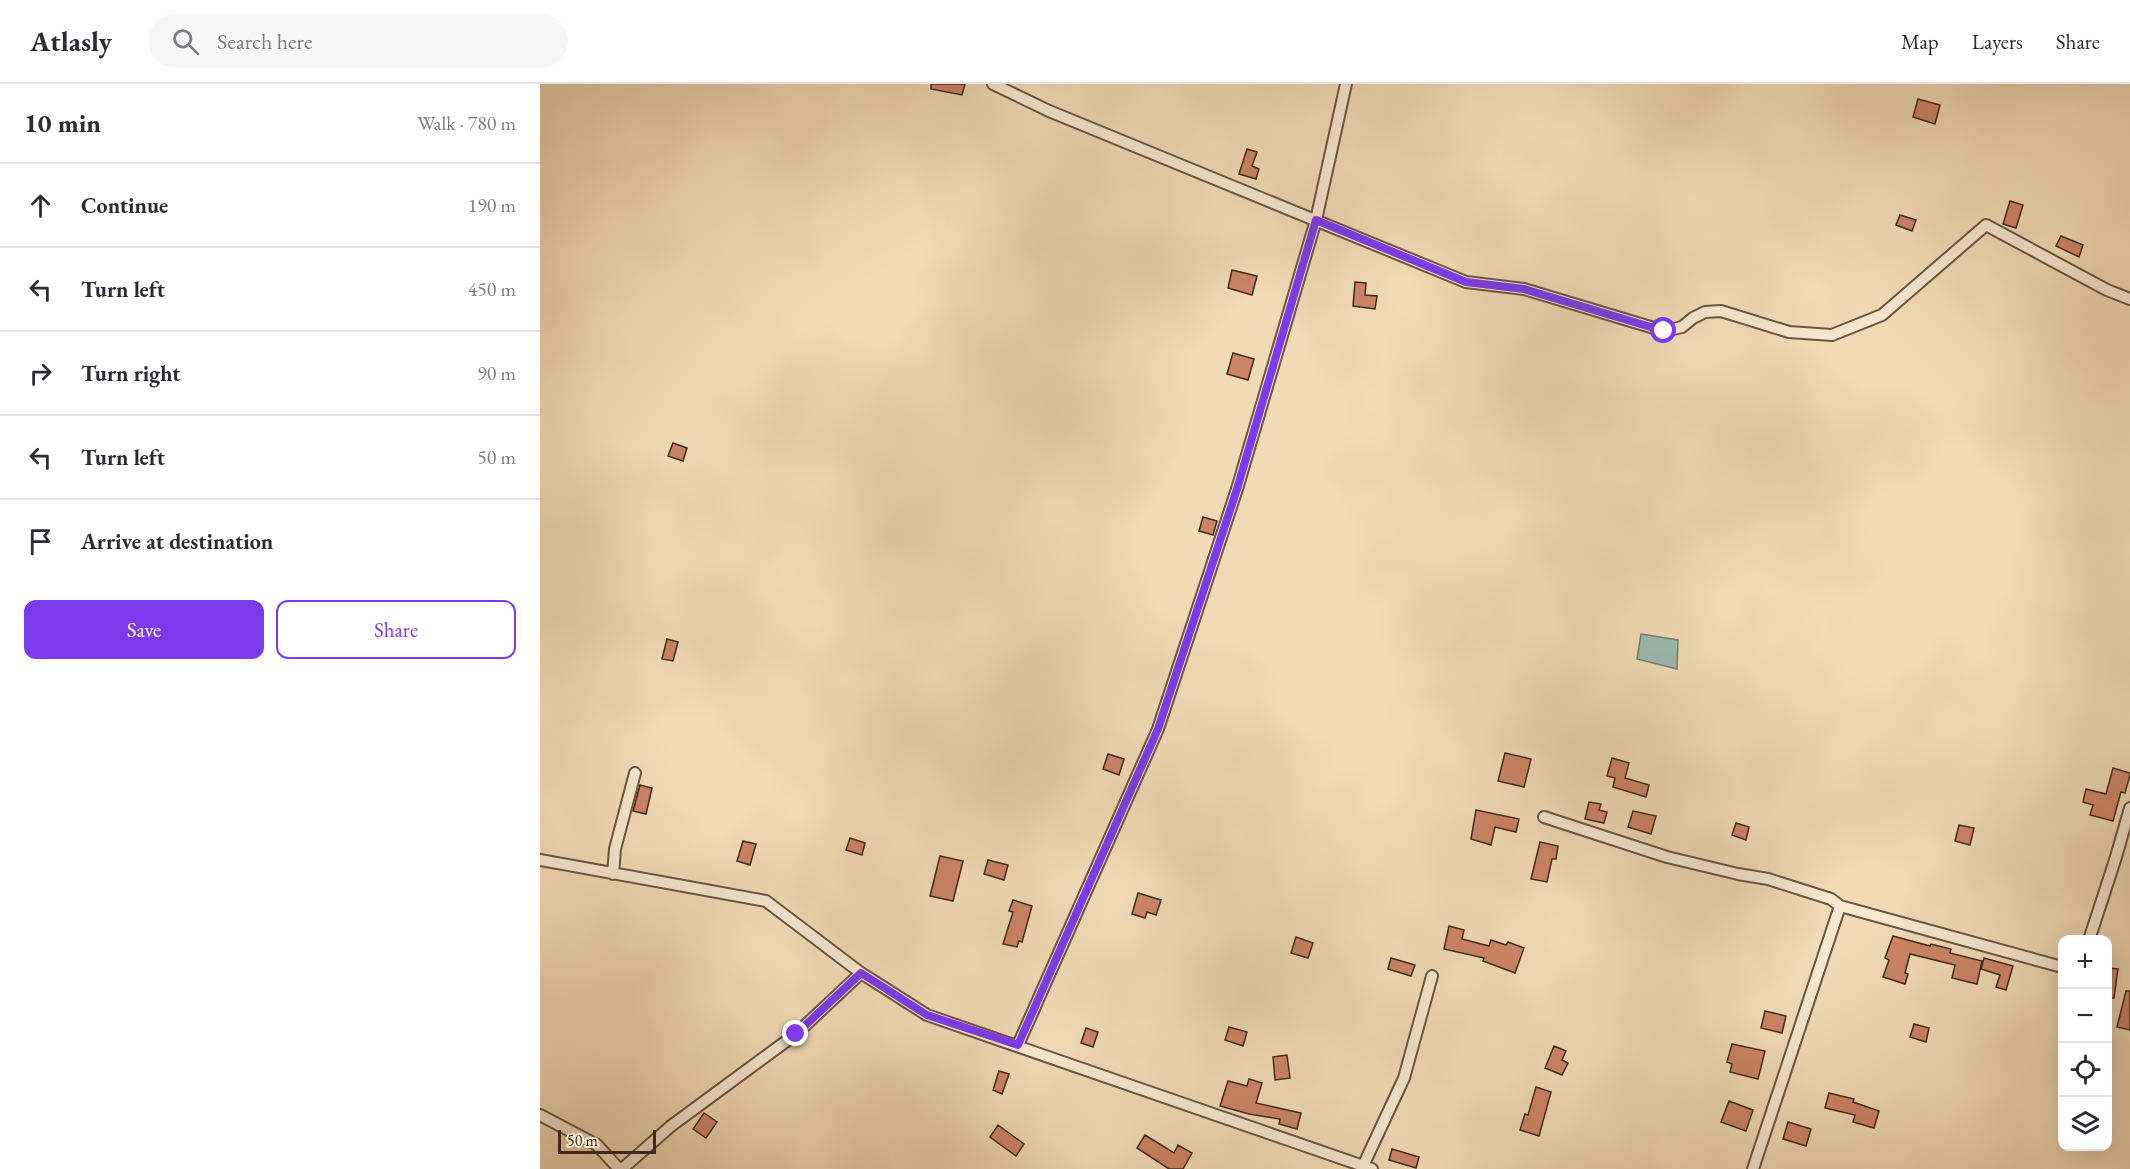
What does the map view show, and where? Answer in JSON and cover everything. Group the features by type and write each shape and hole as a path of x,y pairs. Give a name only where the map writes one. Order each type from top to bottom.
{"street":[{"path":"993,84 1049,111 1466,282 1524,289 1664,331 1682,327 1705,312 1721,311 1790,332 1832,335 1882,315 1986,225 2107,290 2130,299"},
{"path":"1018,1045 1158,729 1237,489 1316,220 1346,84"},
{"path":"613,874 615,849 635,773"},
{"path":"2090,935 2130,808"},
{"path":"1544,817 1667,857 1768,879 1831,899 1840,906 2058,966"},
{"path":"540,861 766,901 861,973 927,1015 1367,1168 1404,1078 1432,976"},
{"path":"1753,1169 1840,906"},
{"path":"540,1115 597,1145 621,1169 672,1126 796,1034 861,973"}],"water":[{"path":"1641,634 1678,640 1677,669 1637,659"}],"building":[{"path":"931,84 965,84 962,95 931,89"},
{"path":"1918,99 1940,105 1935,124 1913,117"},
{"path":"1247,149 1257,152 1252,166 1259,169 1256,179 1239,174"},
{"path":"2010,201 2023,205 2016,228 2003,224"},
{"path":"1900,215 1916,220 1912,231 1896,225"},
{"path":"2061,236 2083,245 2079,257 2056,246"},
{"path":"1232,270 1257,276 1252,295 1228,288"},
{"path":"1355,282 1366,283 1365,295 1377,296 1375,309 1353,306"},
{"path":"1233,353 1254,359 1248,380 1227,374"},
{"path":"673,443 687,448 683,461 668,456"},
{"path":"1203,517 1217,521 1213,535 1199,531"},
{"path":"667,639 678,642 673,661 662,659"},
{"path":"1505,753 1531,759 1524,787 1498,781"},
{"path":"1108,754 1124,759 1119,775 1103,769"},
{"path":"1612,758 1629,763 1625,778 1649,785 1646,797 1613,787 1615,778 1607,776"},
{"path":"2113,768 2130,773 2130,775 2125,793 2121,792 2113,821 2090,815 2093,805 2083,802 2086,789 2106,794"},
{"path":"640,785 652,788 646,814 633,811"},
{"path":"1589,802 1601,804 1599,810 1607,812 1604,823 1585,819"},
{"path":"1476,810 1519,819 1516,832 1495,827 1491,845 1471,839"},
{"path":"1633,811 1656,816 1651,834 1628,827"},
{"path":"1736,823 1749,827 1746,840 1732,835"},
{"path":"1959,825 1974,828 1970,845 1955,841"},
{"path":"850,838 865,843 862,855 846,850"},
{"path":"743,841 756,844 750,865 737,861"},
{"path":"1540,842 1558,846 1556,859 1552,859 1547,882 1531,879"},
{"path":"940,856 963,861 953,901 930,896"},
{"path":"988,860 1008,865 1004,880 984,874"},
{"path":"1138,893 1161,900 1156,915 1147,912 1145,918 1132,914"},
{"path":"1013,900 1032,906 1022,942 1019,941 1017,947 1003,944 1013,912 1009,911"},
{"path":"1449,926 1464,930 1462,939 1489,946 1491,940 1506,945 1508,942 1524,948 1515,973 1483,961 1484,958 1444,949"},
{"path":"1893,936 1951,949 1950,953 1982,961 1977,984 1952,978 1955,965 1910,954 1905,973 1908,974 1905,984 1883,977 1889,960 1885,958"},
{"path":"1296,937 1313,943 1308,958 1291,953"},
{"path":"1391,958 1415,965 1411,976 1388,969"},
{"path":"1984,958 2013,966 2006,990 1996,987 2000,975 1981,969"},
{"path":"2112,968 2118,969 2114,998 2112,998"},
{"path":"2126,991 2130,991 2130,1030 2117,1027"},
{"path":"1765,1011 1786,1016 1782,1033 1761,1028"},
{"path":"1914,1024 1929,1028 1926,1042 1910,1037"},
{"path":"1229,1027 1247,1032 1243,1046 1225,1040"},
{"path":"1086,1028 1098,1032 1093,1047 1081,1043"},
{"path":"1732,1044 1765,1051 1758,1079 1730,1072 1732,1064 1727,1062"},
{"path":"1554,1046 1566,1051 1562,1060 1568,1063 1562,1075 1545,1068"},
{"path":"1287,1055 1290,1078 1275,1080 1273,1057"},
{"path":"999,1071 1009,1074 1002,1094 993,1090"},
{"path":"1249,1079 1262,1083 1256,1103 1301,1113 1297,1129 1279,1124 1280,1119 1220,1106 1228,1081 1247,1086"},
{"path":"1536,1087 1551,1092 1539,1136 1520,1130 1525,1114 1528,1115"},
{"path":"1829,1093 1854,1099 1853,1102 1879,1111 1874,1128 1853,1122 1855,1115 1825,1108"},
{"path":"1729,1101 1753,1110 1746,1131 1721,1122"},
{"path":"704,1113 717,1122 706,1138 693,1129"},
{"path":"1788,1122 1811,1129 1806,1146 1783,1139"},
{"path":"998,1125 1024,1144 1016,1156 990,1137"},
{"path":"1145,1135 1174,1153 1178,1145 1192,1153 1183,1169 1169,1169 1137,1148"},
{"path":"1392,1149 1419,1157 1416,1168 1389,1160"}],"route":[{"path":"796,1034 861,973 927,1015 1018,1045 1158,729 1237,489 1316,220 1466,282 1524,289 1664,331"}]}
